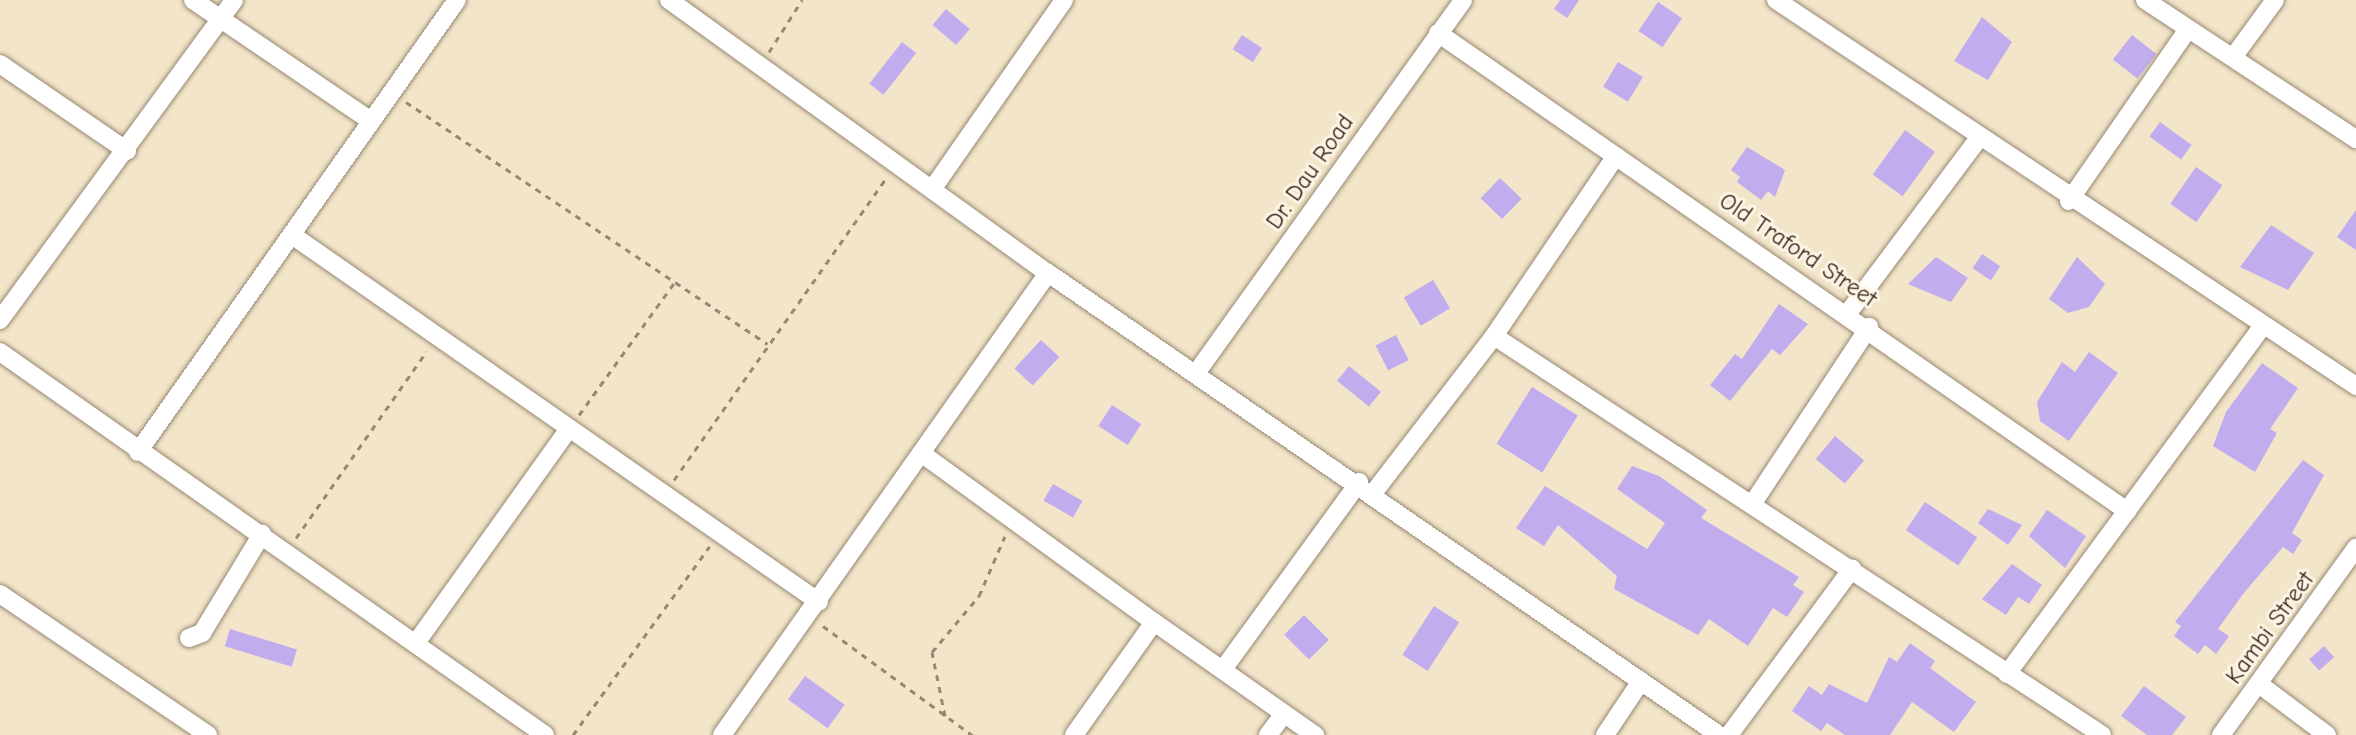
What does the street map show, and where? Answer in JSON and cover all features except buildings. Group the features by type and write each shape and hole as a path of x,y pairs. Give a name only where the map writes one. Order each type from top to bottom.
{"street":[{"path":"193,0 368,119"},
{"path":"0,320 127,151 234,0"},
{"path":"138,452 292,235 368,119 457,0"},
{"path":"669,0 1048,273 1366,487 1719,735"},
{"path":"933,188 1064,0"},
{"name":"Dr. Dau Road","path":"1197,372 1463,0"},
{"path":"1776,0 2069,201 2356,386"},
{"path":"2145,0 2356,139"},
{"path":"2234,56 2275,0"},
{"path":"2069,201 2188,29"},
{"name":"Old Traford Street","path":"1438,33 1869,327 2127,511"},
{"path":"0,64 127,151"},
{"path":"1848,313 1978,139"},
{"path":"1224,668 1366,487 1494,336 1616,156"},
{"path":"292,235 439,335 814,609"},
{"path":"722,735 814,609 1048,273"},
{"path":"1753,503 1869,327"},
{"path":"2007,674 2262,327"},
{"path":"1494,336 1753,503 2102,735"},
{"path":"0,352 138,452 287,551 545,735"},
{"path":"416,643 568,430"},
{"path":"921,453 1315,735"},
{"path":"189,638 202,633 262,534"},
{"name":"Kambi Street","path":"2221,735 2356,548"},
{"path":"1729,735 1852,569"},
{"path":"0,594 208,735"},
{"path":"1074,735 1154,622"},
{"path":"1605,735 1641,681"},
{"path":"2259,684 2327,735"},
{"path":"1268,735 1284,714"}],"path":[{"path":"760,65 802,0"},
{"path":"390,91 768,344"},
{"path":"662,498 897,162"},
{"path":"568,430 675,282"},
{"path":"287,551 439,335"},
{"path":"945,716 932,652 1000,560 1010,517"},
{"path":"573,735 717,536"},
{"path":"814,609 972,735"}]}
